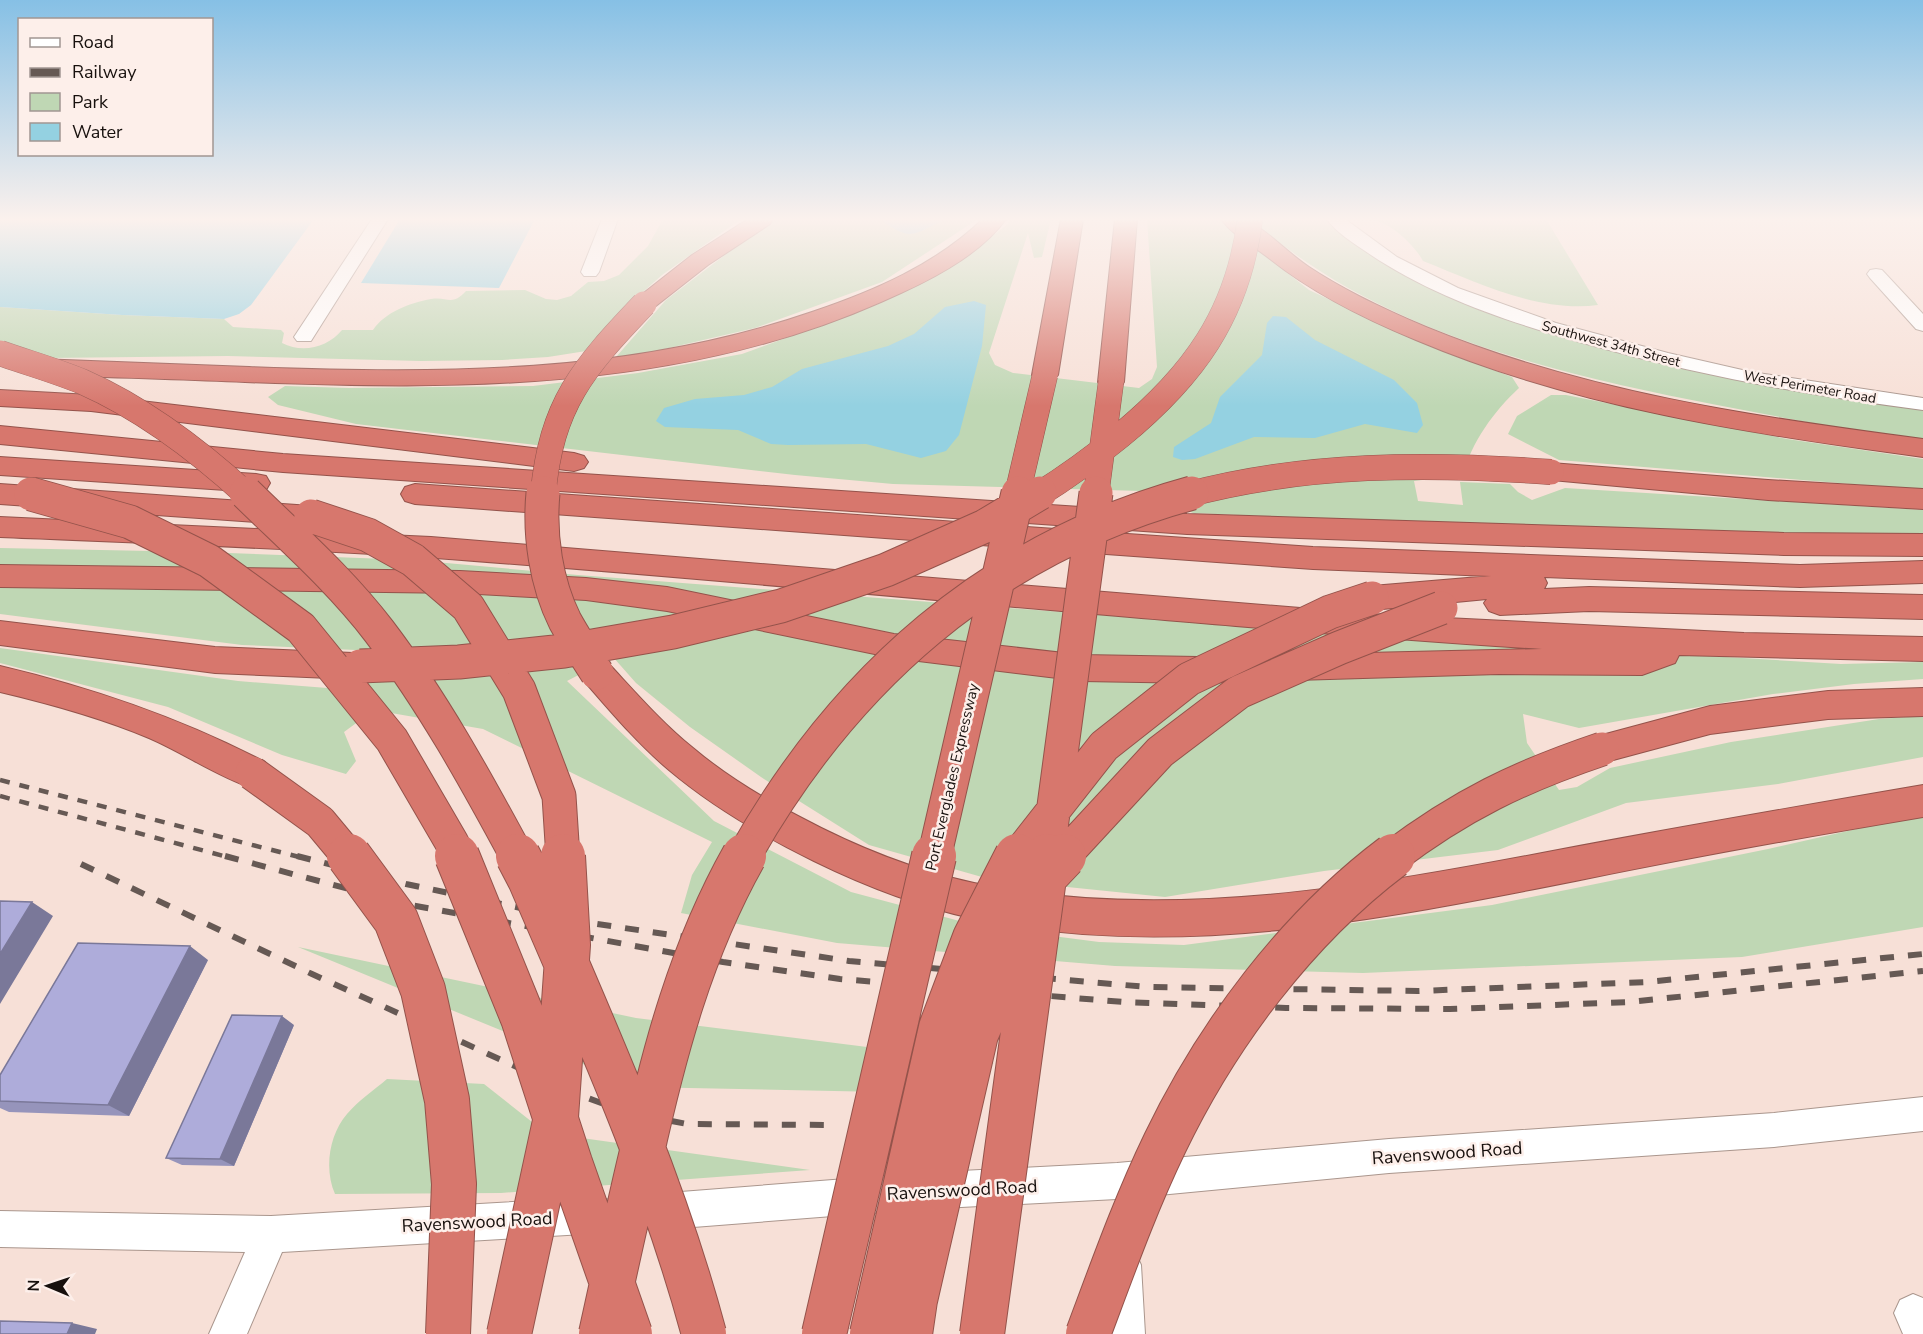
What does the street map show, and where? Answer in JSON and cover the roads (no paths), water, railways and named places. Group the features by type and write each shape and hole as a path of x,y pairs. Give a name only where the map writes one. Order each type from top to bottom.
{"highway":[{"path":"673,281 645,304 600,351 572,389 556,427 546,466 541,509 546,567 562,614 597,673 665,745 756,812 806,839 884,874 940,892 996,905 1049,913 1098,917 1179,917 1274,912 1454,888 1771,827 1923,801"},
{"path":"0,366 452,380 539,376 647,364 740,344 817,320 877,297 909,281"},
{"name":"Port Everglades Expressway","path":"824,1334 1045,375 1061,281"},
{"path":"982,1334 1111,382 1120,281"},
{"path":"0,633 215,660 420,666 486,661 592,646 698,626 807,597 858,579 978,529 1028,503 1109,449 1169,394 1195,363 1228,310 1238,281"},
{"path":"1318,281 1414,331 1492,360 1574,385 1667,407 1764,425 1923,448"},
{"path":"0,353 83,382 120,401 185,442 245,493 334,578 379,631 429,702 486,798 530,879 610,1065 687,1271 704,1334"},
{"path":"0,398 91,403 367,435 629,469 781,497"},
{"path":"0,435 283,463 1060,516 1290,529 1923,546"},
{"path":"0,466 1313,558 1800,576 1923,572"},
{"path":"601,1334 655,1091 672,1026 691,970 712,922 755,837 785,788 844,712 908,646 972,596 1060,545 1109,521 1158,503 1190,494 1286,475 1354,468 1443,466 1923,499"},
{"path":"8,495 148,502 311,516 368,535 413,560 468,607 519,690 559,796 568,945 556,1117 509,1334"},
{"path":"8,495 675,548 1413,611 1679,623 1923,627"},
{"path":"8,495 130,522 209,561 301,628 393,740 452,843 514,996 630,1334"},
{"path":"0,527 370,543 1296,621 1689,643 1923,649"},
{"path":"0,576 460,582 556,586 667,599 854,639 939,653 1117,669 1198,670 1499,660 1642,662 1689,643"},
{"path":"872,1334 941,1028 975,938 1014,860 1104,746 1189,679 1275,636 1330,612 1372,598 1569,578 1809,586 1923,586"},
{"path":"910,1334 915,1300 976,1034 1045,876 1160,752 1239,692 1339,648 1442,608 1479,603 1589,599 1923,607"},
{"path":"0,679 63,694 152,723 215,752 252,773 320,822 363,873 396,920 423,990 447,1100 454,1184 451,1315 448,1334"},
{"path":"1088,1334 1121,1242 1163,1147 1210,1063 1256,996 1307,934 1356,887 1407,845 1464,807 1522,778 1602,749 1710,720 1828,705 1923,702"}],"street":[{"path":"304,337 340,281"},
{"name":"Southwest 34th Street","path":"1430,281 1463,298 1592,340 1698,367"},
{"path":"1883,281 1923,325"},
{"name":"West Perimeter Road","path":"1698,367 1817,390 1923,404"},
{"name":"Ravenswood Road","path":"0,1229 271,1234 711,1209 923,1191 1117,1181 1389,1156 1774,1130 1923,1114"},
{"path":"1117,1181 1126,1334"},
{"path":"228,1334 271,1234"}],"water":[{"path":"0,281 268,281 251,305 239,314 224,319 0,307"},
{"path":"362,281 503,281 499,288 361,283"},
{"path":"974,301 986,305 982,346 959,435 946,451 921,458 866,444 771,444 738,430 665,427 656,421 664,408 695,399 744,395 772,387 802,369 888,346 914,334 945,307"},
{"path":"1273,316 1286,317 1315,340 1394,380 1417,403 1423,425 1417,433 1365,424 1315,438 1254,437 1195,459 1182,460 1173,457 1174,447 1211,423 1220,397 1262,355 1267,323"}],"railway":[{"path":"0,780 303,858"},
{"path":"0,796 231,858"},
{"path":"225,856 405,904 723,962 840,979 1124,1002 1286,1008 1450,1009 1630,1002 1923,971"},
{"path":"297,856 406,884 597,924 849,961 1147,987 1418,991 1647,982 1923,954"},
{"path":"81,864 312,974 572,1092 625,1112 687,1124 831,1125"}]}
